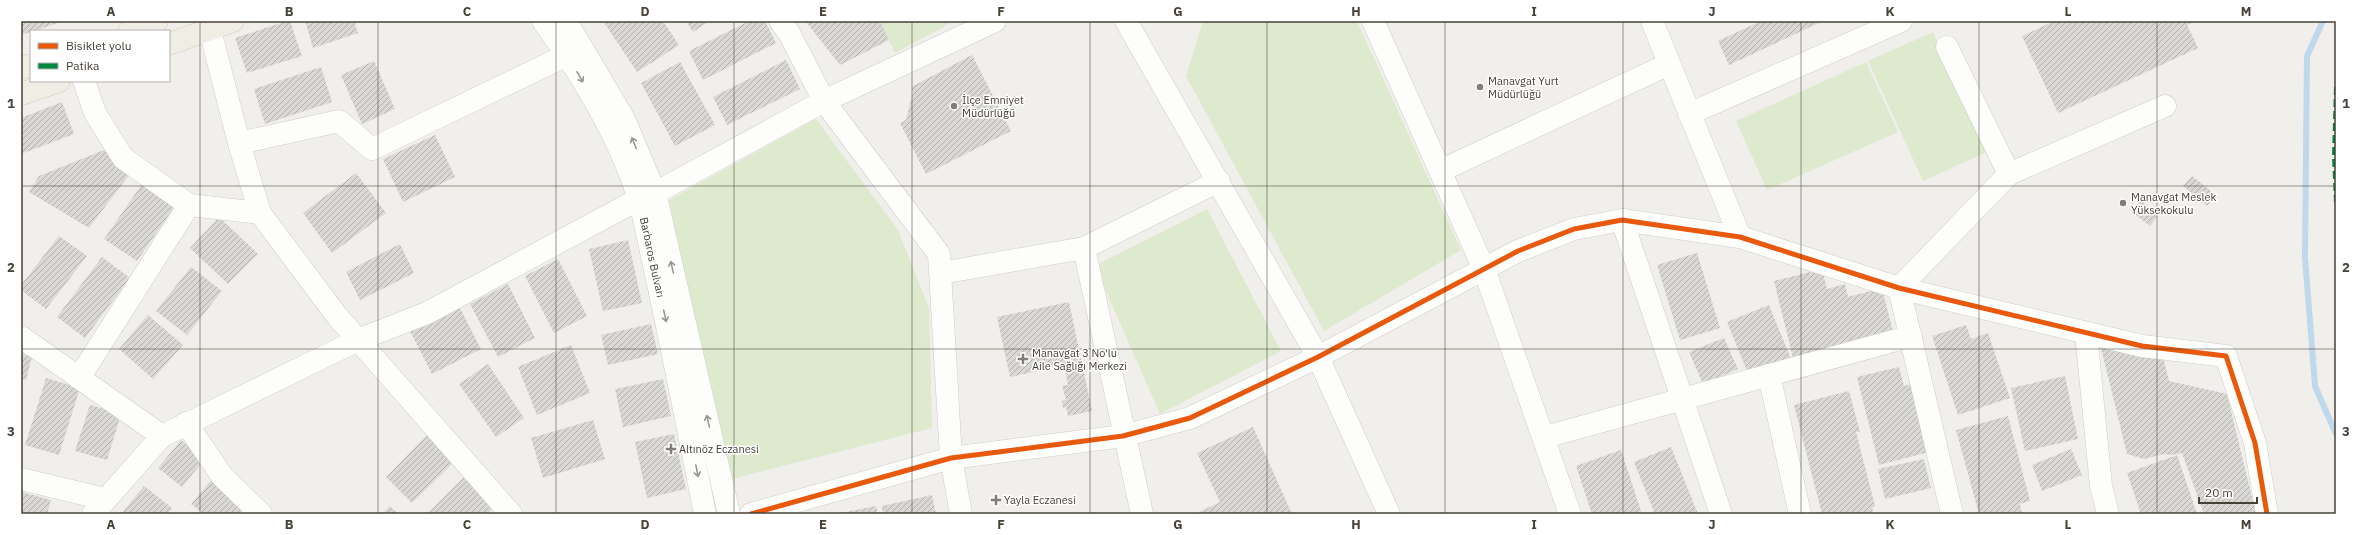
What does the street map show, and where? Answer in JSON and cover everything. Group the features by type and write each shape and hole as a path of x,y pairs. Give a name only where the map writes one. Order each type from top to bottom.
{"main road":[{"path":"133,30 157,21"},
{"path":"170,44 233,21"},
{"path":"21,94 56,82"}],"street":[{"name":"Barbaros Bulvarı","path":"543,21 567,55 598,108 621,153 647,196 675,363 705,514"},
{"name":"Barbaros Bulvarı","path":"566,21 624,119 647,196 729,514"},
{"path":"780,21 789,33 824,101 939,254 951,458 961,514"},
{"path":"21,479 99,507 162,436 358,340 428,313 824,101 995,21"},
{"path":"1126,21 1219,181 1318,357 1389,514"},
{"path":"1373,21 1484,269 1545,437 1570,514"},
{"path":"1652,21 1740,237"},
{"path":"1689,114 1901,21"},
{"path":"210,30 239,143 260,213 337,316 511,514"},
{"path":"1947,47 2009,174"},
{"path":"239,143 338,120 372,149 567,55"},
{"path":"1440,171 1669,64"},
{"path":"84,82 95,114 123,158 189,205 260,213"},
{"path":"1899,288 2009,174 2165,106"},
{"path":"941,273 1084,248 1219,181"},
{"path":"79,378 189,205"},
{"path":"1622,220 1721,514"},
{"path":"751,514 951,458 1123,436 1190,418 1318,357 1518,251 1574,229 1622,220 1740,237 1899,288 2142,346 2226,356 2256,443 2266,514"},
{"path":"1084,248 1123,436 1142,514"},
{"path":"1899,288 1952,514"},
{"path":"2086,333 2102,486 2108,514"},
{"path":"1545,437 1911,336"},
{"path":"21,337 162,436"},
{"path":"1769,375 1800,514"},
{"path":"186,424 222,476 261,514"}],"green space":[{"path":"880,21 954,21 895,53"},
{"path":"1203,21 1357,21 1461,250 1324,331 1186,76"},
{"path":"1933,32 1987,152 1923,181 1868,61"},
{"path":"1866,62 1898,132 1767,190 1736,121"},
{"path":"816,119 898,230 929,308 932,428 728,480 669,200"},
{"path":"1207,209 1281,351 1160,414 1095,266"}],"building":[{"path":"21,21 64,21 36,30 30,30 30,32 21,35"},
{"path":"290,21 302,56 247,73 235,38"},
{"path":"305,21 354,21 358,33 313,48"},
{"path":"603,21 663,21 679,45 637,72"},
{"path":"686,21 710,21 693,32"},
{"path":"749,21 765,21 776,43 703,80 689,51"},
{"path":"880,21 889,40 840,65 806,22"},
{"path":"1761,21 1823,21 1729,65 1718,41"},
{"path":"2054,21 2196,21 2187,25 2198,48 2058,113 2022,36"},
{"name":"İlçe Emniyet Müdürlüğü","path":"972,55 1011,131 926,174 900,123 906,120 913,92 911,87"},
{"path":"786,60 800,89 727,125 713,97"},
{"path":"374,61 395,109 362,124 341,75"},
{"path":"680,62 715,125 675,146 641,83"},
{"path":"321,67 332,102 265,124 254,89"},
{"path":"62,102 74,134 21,154 21,118"},
{"path":"435,135 455,177 403,202 383,159"},
{"path":"104,150 129,175 89,228 29,192 39,176"},
{"path":"356,173 386,213 332,253 303,213"},
{"path":"2192,176 2216,195 2207,206 2183,186"},
{"path":"142,184 175,206 137,261 104,239"},
{"path":"2140,200 2159,215 2150,226 2132,212"},
{"path":"219,217 258,254 228,284 190,248"},
{"path":"59,236 87,256 46,309 21,290 21,285"},
{"path":"628,240 642,303 603,311 589,249"},
{"path":"400,244 414,273 360,300 346,272"},
{"path":"1697,253 1720,328 1680,340 1657,265"},
{"path":"102,257 130,278 85,338 57,317"},
{"path":"558,259 587,316 554,333 525,276"},
{"path":"191,267 222,291 187,335 156,311"},
{"path":"1822,269 1827,289 1845,284 1848,297 1882,288 1893,332 1793,358 1774,281"},
{"path":"508,284 535,338 498,357 470,304"},
{"name":"Manavgat 3 No'lu Aile Sağlığı Merkezi","path":"1069,302 1092,411 1068,416 1066,407 1063,408 1062,401 1066,400 1062,386 1068,385 1064,365 1010,377 997,317"},
{"path":"1769,305 1791,359 1749,376 1727,322"},
{"path":"459,306 481,349 432,374 410,331"},
{"path":"148,315 183,345 153,379 119,349"},
{"path":"651,324 658,354 608,365 601,335"},
{"path":"1966,325 1971,339 1988,333 2010,398 1958,415 1932,336"},
{"path":"1724,338 1738,369 1703,384 1689,352"},
{"path":"571,345 590,393 537,415 518,367"},
{"path":"2101,348 2163,357 2169,381 2227,394 2256,514 2204,514 2182,453 2171,455 2164,454 2144,459 2127,454"},
{"path":"21,354 32,357 26,380 21,379"},
{"path":"488,364 524,418 496,437 459,384"},
{"path":"1899,367 1904,386 1914,383 1929,452 1879,465 1857,377"},
{"path":"2065,376 2078,439 2025,451 2011,388"},
{"path":"46,378 80,388 59,455 25,445"},
{"path":"663,379 671,416 623,427 615,389"},
{"path":"1849,391 1860,432 1856,432 1875,506 1872,508 1874,514 1822,514 1794,405"},
{"path":"90,405 121,414 107,460 75,451"},
{"path":"2008,416 2030,501 2020,504 2022,514 1979,514 1956,430"},
{"path":"593,420 605,459 543,478 531,438"},
{"path":"1253,427 1292,514 1200,514 1199,512 1220,502 1197,453"},
{"path":"429,433 456,460 412,503 386,477"},
{"path":"674,434 686,489 647,498 635,442"},
{"path":"181,440 204,460 182,487 158,468"},
{"path":"1671,447 1698,514 1655,514 1634,462"},
{"path":"2071,449 2082,475 2042,491 2032,465"},
{"path":"1621,450 1642,514 1592,514 1576,466"},
{"path":"2177,455 2197,514 2141,514 2127,473"},
{"path":"1924,459 1931,488 1885,499 1878,469"},
{"path":"466,475 496,505 487,514 427,514"},
{"path":"213,478 246,505 239,514 204,514 191,504"},
{"path":"144,486 172,508 168,514 121,514"},
{"path":"21,492 51,500 47,514 21,514"},
{"path":"932,495 936,514 883,514 882,506"},
{"path":"390,506 398,514 382,514"},
{"path":"876,506 878,514 840,514 840,513"}],"waterway":[{"path":"2323,21 2307,56 2305,257 2315,386 2336,434"}],"marked path":[{"path":"2336,87 2334,156 2336,202"}],"cycle path":[{"path":"751,514 951,458 1123,436 1190,418 1318,357 1518,251 1574,229 1622,220 1740,237 1899,288 2142,346 2226,356 2255,443 2267,514"}],"place":[{"name":"Manavgat Yurt Müdürlüğü","path":"1480,87"},
{"name":"İlçe Emniyet Müdürlüğü","path":"954,106"},
{"name":"Manavgat Meslek Yüksekokulu","path":"2123,203"},
{"name":"Manavgat 3 No'lu Aile Sağlığı Merkezi","path":"1023,359"},
{"name":"Altınöz Eczanesi","path":"671,449"},
{"name":"Yayla Eczanesi","path":"996,500"}]}
